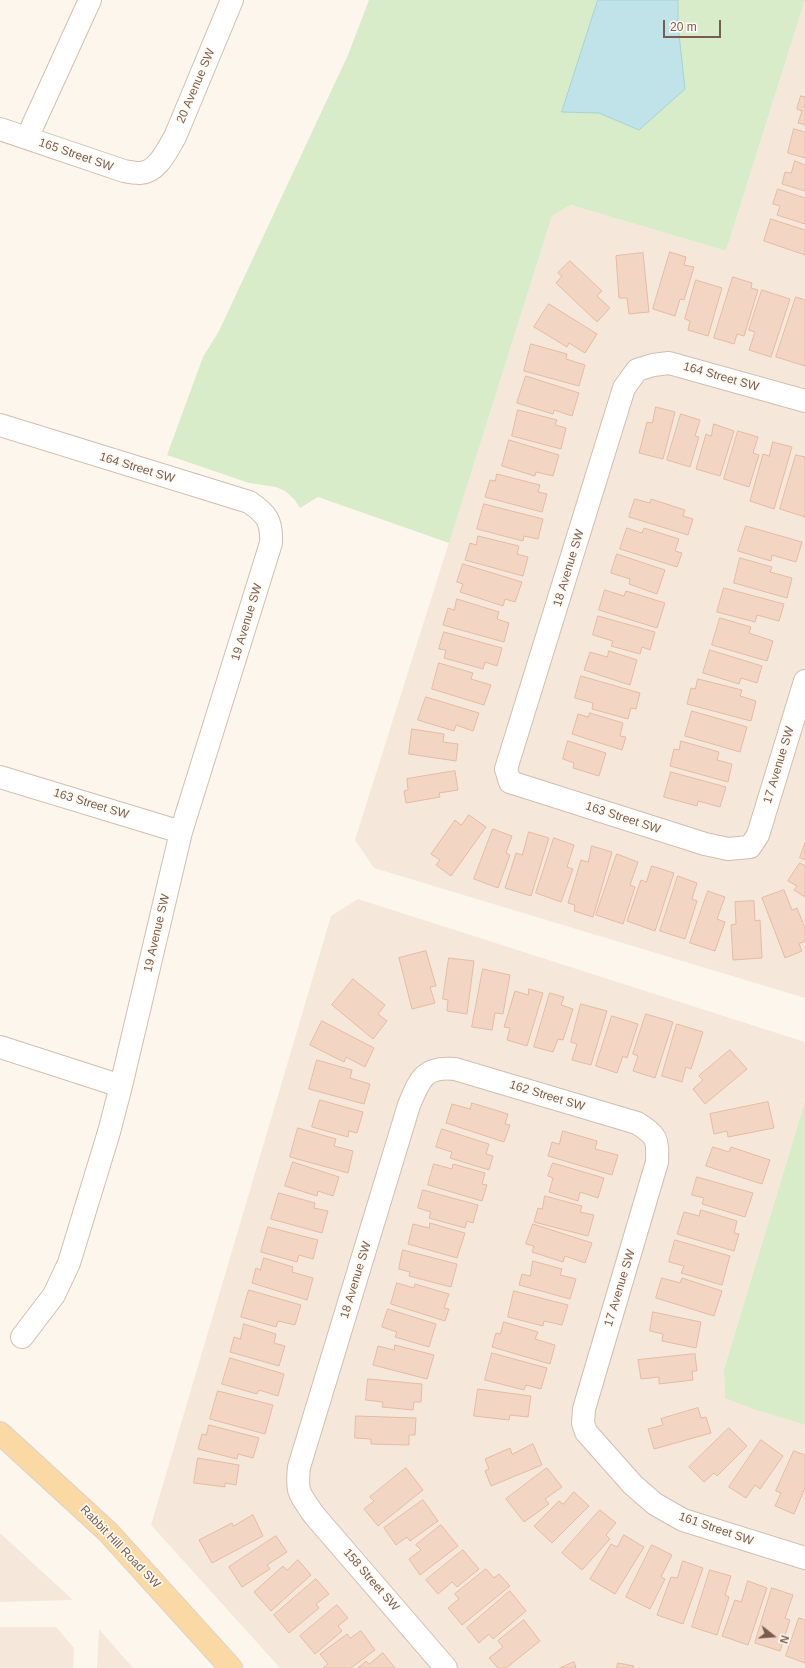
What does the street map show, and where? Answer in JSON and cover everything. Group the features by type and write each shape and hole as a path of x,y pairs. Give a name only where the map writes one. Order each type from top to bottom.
{"main road":[{"name":"Rabbit Hill Road SW","path":"0,1433 108,1532 231,1668"}],"street":[{"path":"27,138 90,0"},
{"name":"20 Avenue SW","path":"153,168 165,154 175,137 232,0"},
{"name":"165 Street SW","path":"0,128 124,171 141,173 153,168"},
{"name":"164 Street SW","path":"637,370 653,365 669,363 805,401"},
{"name":"18 Avenue SW","path":"506,769 624,388 637,370"},
{"name":"164 Street SW","path":"0,425 249,502 261,510 269,520"},
{"name":"19 Avenue SW","path":"22,1337 54,1295 69,1263 109,1132 181,832 271,543 272,532 269,520"},
{"name":"17 Avenue SW","path":"750,847 758,835 805,681"},
{"name":"163 Street SW","path":"506,769 510,782 705,844 728,849 750,847"},
{"name":"163 Street SW","path":"0,777 181,832"},
{"path":"0,1047 121,1086"},
{"name":"162 Street SW","path":"428,1072 440,1068 455,1069 637,1123 652,1133 658,1145"},
{"name":"18 Avenue SW","path":"298,1491 297,1483 299,1467 405,1120 418,1085 428,1072"},
{"name":"17 Avenue SW","path":"586,1432 583,1423 584,1409 652,1181 657,1162 658,1145"},
{"name":"161 Street SW","path":"586,1432 633,1484 655,1504 683,1520 805,1558"},
{"name":"158 Street SW","path":"298,1491 314,1516 446,1668"}],"shaded area":[{"path":"805,0 805,998 374,868 355,840 552,216 571,205 726,251"},
{"path":"358,899 805,1042 805,1101 724,1369 759,1411 805,1425 805,1668 280,1668 151,1525 331,916"},
{"path":"0,1533 73,1600 0,1602"},
{"path":"0,1627 56,1627 74,1648 73,1668 0,1668"},
{"path":"99,1629 133,1668 97,1668"}],"green space":[{"path":"369,0 805,0 726,251 571,205 552,216 449,543 318,497 300,508 294,499 285,491 276,487 249,483 167,455 203,357 219,331 348,55"},
{"path":"805,1101 805,1425 759,1411 725,1398 724,1369"}],"water":[{"path":"598,0 678,0 678,25 685,89 639,130 599,113 562,112"}],"building":[{"path":"801,96 805,97 805,125 798,123 802,111 797,109"},
{"path":"794,129 805,132 805,158 788,153"},
{"path":"795,161 805,165 805,191 782,184 785,172 791,173"},
{"path":"778,189 805,198 805,224 777,215 780,206 773,204"},
{"path":"771,219 805,230 805,255 764,241"},
{"path":"670,252 686,257 684,265 694,267 684,300 680,299 675,316 653,309"},
{"path":"643,253 649,312 629,314 627,298 619,298 616,256"},
{"path":"570,261 602,291 597,296 610,308 597,322 556,283 562,276 558,273"},
{"path":"733,277 752,283 751,288 758,290 744,336 737,334 734,344 714,338"},
{"path":"696,280 722,288 708,336 688,330 690,321 685,319"},
{"path":"762,290 790,299 771,357 749,350 755,332 749,330"},
{"path":"796,297 805,300 805,366 776,357"},
{"path":"549,304 597,334 585,353 569,343 567,347 534,327"},
{"path":"531,344 567,354 566,359 585,365 579,386 524,371"},
{"path":"526,376 579,393 572,416 554,410 553,414 517,403"},
{"path":"656,407 675,412 663,459 639,453 647,422 652,423"},
{"path":"518,410 557,420 555,425 566,428 561,449 512,436"},
{"path":"681,414 700,420 695,436 699,437 690,467 667,460"},
{"path":"714,424 734,431 720,476 696,469 706,434 711,436"},
{"path":"738,431 758,437 753,453 759,455 749,487 724,479"},
{"path":"509,440 559,455 553,476 536,472 535,476 502,466"},
{"path":"773,442 792,447 774,509 750,501 763,454 769,456"},
{"path":"796,455 805,457 805,517 780,509"},
{"path":"497,474 540,485 538,492 547,494 542,512 485,497 490,480 495,481"},
{"path":"635,499 650,503 651,499 685,510 683,516 693,519 688,535 629,517"},
{"path":"484,504 543,519 538,539 524,536 523,541 477,529"},
{"path":"746,526 802,542 796,562 772,555 771,561 738,551"},
{"path":"627,528 642,533 644,528 679,539 675,551 682,553 677,567 620,549"},
{"path":"478,536 519,546 517,554 528,557 523,576 465,560 470,543 476,545"},
{"path":"617,554 665,570 657,594 629,584 630,579 611,573"},
{"path":"740,558 772,567 770,572 792,578 787,598 734,583"},
{"path":"463,564 522,582 515,602 505,599 503,606 460,592 463,584 457,582"},
{"path":"724,588 784,604 779,621 757,615 755,622 717,612"},
{"path":"605,590 624,596 626,591 665,603 657,628 599,610"},
{"path":"457,599 499,612 497,619 509,623 504,642 443,625 448,608 454,610"},
{"path":"598,616 655,632 650,650 642,647 640,654 611,646 613,641 593,635"},
{"path":"720,618 751,627 749,633 773,641 767,661 712,645"},
{"path":"444,632 502,648 497,666 485,662 483,669 444,658 446,650 439,649"},
{"path":"710,650 762,666 757,683 741,678 739,684 703,673"},
{"path":"609,651 637,660 630,685 584,670 590,652 607,657"},
{"path":"439,663 473,673 471,679 491,685 484,705 432,689"},
{"path":"581,676 640,693 636,709 631,708 628,719 592,709 593,703 575,698"},
{"path":"698,679 742,690 740,696 756,701 751,721 687,704 691,688 695,689"},
{"path":"426,697 479,713 473,731 456,725 454,731 418,720"},
{"path":"692,711 747,727 740,752 685,736"},
{"path":"590,713 623,723 620,736 626,737 622,750 572,734 578,714 588,717"},
{"path":"412,729 444,734 443,742 458,744 456,761 409,754"},
{"path":"568,741 606,753 599,776 573,768 574,763 563,759"},
{"path":"681,741 719,752 717,760 732,764 728,782 670,766 674,749 679,750"},
{"path":"455,771 458,790 439,793 440,797 406,803 404,791 408,790 407,779"},
{"path":"671,772 726,787 720,807 698,801 697,806 664,797"},
{"path":"469,815 486,827 451,876 436,865 440,860 431,854 455,820 461,825"},
{"path":"493,829 512,836 506,853 510,855 498,888 474,879"},
{"path":"529,832 549,838 531,896 505,888 516,853 522,855"},
{"path":"554,838 574,845 567,867 573,869 561,902 536,893"},
{"path":"805,843 805,860 800,858"},
{"path":"592,846 612,852 593,917 574,911 575,905 568,903 581,860 588,862"},
{"path":"617,854 638,862 630,885 635,887 623,924 596,915"},
{"path":"800,863 805,866 805,897 794,890 797,886 788,881"},
{"path":"652,866 674,873 655,931 627,921 641,880 646,882"},
{"path":"678,876 697,883 692,899 697,901 685,939 660,931"},
{"path":"784,890 792,910 797,908 805,928 805,941 799,944 802,951 785,958 762,898"},
{"path":"708,891 725,897 717,919 725,922 715,951 690,943"},
{"path":"754,901 755,921 760,920 762,958 733,960 731,925 736,924 735,902"},
{"path":"426,951 436,986 430,987 435,1003 412,1009 399,958"},
{"path":"449,958 474,961 467,1014 447,1011 448,1000 443,999"},
{"path":"483,969 510,975 503,1014 495,1013 492,1030 472,1027"},
{"path":"353,979 385,1005 378,1014 387,1021 373,1039 332,1005"},
{"path":"529,989 543,993 527,1046 507,1040 510,1028 504,1027 515,991 528,995"},
{"path":"550,993 564,997 561,1005 573,1009 563,1040 558,1039 553,1052 534,1047"},
{"path":"581,1004 607,1011 591,1065 572,1060 577,1044 571,1042"},
{"path":"646,1014 673,1022 655,1078 633,1071 638,1056 633,1054"},
{"path":"612,1016 638,1024 627,1058 623,1056 617,1073 596,1066"},
{"path":"322,1021 374,1048 365,1067 346,1057 344,1062 310,1045"},
{"path":"677,1024 703,1032 691,1069 686,1067 682,1082 662,1076"},
{"path":"730,1050 747,1069 705,1104 693,1089 703,1080 699,1076"},
{"path":"317,1060 352,1070 350,1078 370,1084 364,1104 309,1089"},
{"path":"320,1100 363,1112 357,1133 349,1131 348,1137 312,1127"},
{"path":"768,1102 774,1128 728,1137 727,1131 714,1134 710,1114"},
{"path":"472,1103 508,1114 505,1124 510,1125 504,1142 446,1123 452,1104 470,1109"},
{"path":"298,1128 336,1139 334,1146 353,1151 348,1173 290,1157"},
{"path":"442,1129 489,1144 486,1154 493,1156 489,1170 450,1158 452,1152 436,1147"},
{"path":"563,1131 597,1141 595,1149 618,1155 612,1175 548,1156 552,1142 559,1144"},
{"path":"713,1147 729,1152 731,1147 770,1160 762,1184 706,1166"},
{"path":"293,1162 339,1177 333,1196 318,1191 317,1196 285,1186"},
{"path":"553,1163 604,1178 598,1198 580,1192 578,1201 549,1192 553,1178 548,1176"},
{"path":"434,1164 452,1169 453,1164 485,1173 482,1184 487,1185 482,1201 428,1185"},
{"path":"697,1177 753,1193 745,1217 702,1204 704,1198 692,1195"},
{"path":"423,1190 478,1205 473,1223 467,1221 465,1228 429,1218 431,1212 418,1208"},
{"path":"279,1193 315,1203 314,1208 328,1211 322,1233 271,1219"},
{"path":"545,1196 582,1206 580,1212 594,1215 588,1236 534,1222 538,1208 542,1209"},
{"path":"701,1210 737,1221 734,1233 739,1234 734,1251 677,1234 684,1212 699,1216"},
{"path":"430,1223 465,1233 457,1258 408,1244 413,1224 429,1228"},
{"path":"533,1224 592,1243 585,1263 565,1256 563,1262 532,1252 534,1246 526,1244"},
{"path":"268,1227 318,1240 313,1259 299,1255 297,1262 261,1252"},
{"path":"675,1240 730,1256 722,1285 681,1273 684,1266 669,1262"},
{"path":"403,1250 457,1264 451,1287 409,1276 410,1272 399,1269"},
{"path":"264,1258 293,1267 292,1272 313,1278 307,1300 252,1283 256,1268 260,1270"},
{"path":"533,1261 562,1269 560,1275 576,1279 570,1299 519,1285 522,1274 530,1276"},
{"path":"662,1278 680,1283 682,1278 722,1291 714,1316 656,1298"},
{"path":"397,1283 414,1288 415,1284 449,1294 444,1308 449,1309 445,1321 391,1304"},
{"path":"249,1290 301,1305 295,1325 278,1321 276,1327 241,1317"},
{"path":"514,1291 568,1305 562,1325 544,1321 543,1326 508,1317"},
{"path":"388,1309 436,1324 429,1347 395,1337 397,1332 382,1327"},
{"path":"653,1312 701,1322 696,1348 662,1341 663,1334 650,1331"},
{"path":"504,1322 538,1332 535,1339 555,1345 550,1364 492,1347 496,1333 500,1334"},
{"path":"244,1324 276,1334 274,1343 285,1346 279,1366 230,1352 234,1337 240,1339"},
{"path":"395,1345 434,1355 427,1379 373,1365 378,1346 394,1350"},
{"path":"492,1353 547,1368 541,1389 526,1385 524,1390 485,1380"},
{"path":"695,1354 697,1371 692,1371 693,1380 659,1384 659,1377 641,1379 638,1360"},
{"path":"230,1358 284,1374 278,1396 259,1390 257,1394 222,1384"},
{"path":"368,1379 422,1384 421,1402 414,1402 413,1410 382,1407 383,1402 366,1400"},
{"path":"478,1389 531,1396 528,1417 510,1415 509,1420 474,1416"},
{"path":"218,1391 273,1405 265,1434 210,1419"},
{"path":"698,1408 701,1418 706,1417 711,1433 654,1449 648,1429 663,1425 661,1419"},
{"path":"356,1416 416,1418 415,1435 409,1435 409,1445 371,1444 371,1439 355,1438"},
{"path":"209,1425 259,1438 253,1458 238,1454 237,1459 198,1449 202,1434 206,1435"},
{"path":"729,1428 747,1446 717,1476 714,1473 704,1482 689,1467"},
{"path":"761,1440 783,1456 760,1489 755,1485 746,1498 729,1487"},
{"path":"533,1444 542,1465 491,1486 485,1471 489,1469 485,1459 510,1448 512,1454"},
{"path":"794,1451 805,1455 805,1488 794,1514 775,1506 781,1493 776,1491"},
{"path":"198,1458 239,1465 236,1485 225,1483 225,1487 194,1483"},
{"path":"406,1468 423,1490 378,1526 364,1509 374,1501 370,1497"},
{"path":"547,1468 562,1487 545,1499 549,1504 524,1522 506,1499"},
{"path":"574,1492 589,1506 552,1543 534,1526 559,1501 563,1504"},
{"path":"423,1500 438,1521 410,1541 407,1537 396,1545 384,1528"},
{"path":"600,1510 616,1523 606,1535 610,1539 582,1570 562,1553"},
{"path":"253,1515 263,1536 212,1563 199,1540 232,1523 233,1526"},
{"path":"441,1525 458,1546 420,1575 409,1559 421,1550 416,1545"},
{"path":"624,1535 644,1547 615,1594 590,1579 611,1544 617,1547"},
{"path":"276,1536 287,1552 267,1565 270,1569 242,1587 229,1567"},
{"path":"652,1545 672,1555 661,1577 665,1579 650,1609 626,1597"},
{"path":"463,1550 479,1569 457,1587 452,1582 438,1594 426,1580"},
{"path":"298,1560 311,1575 271,1611 254,1592 283,1566 287,1570"},
{"path":"683,1561 703,1568 683,1624 657,1615 671,1577 677,1578"},
{"path":"486,1569 494,1578 499,1574 510,1586 462,1625 448,1608 459,1599 455,1594"},
{"path":"710,1570 731,1576 725,1595 729,1597 717,1635 692,1627"},
{"path":"316,1579 329,1594 316,1604 319,1608 289,1633 274,1615"},
{"path":"748,1581 767,1588 748,1645 722,1636 735,1600 741,1602"},
{"path":"772,1588 793,1595 785,1618 790,1620 780,1651 755,1643"},
{"path":"510,1591 526,1611 493,1639 489,1634 479,1643 467,1628"},
{"path":"337,1605 348,1618 338,1626 342,1631 315,1654 300,1636"},
{"path":"799,1618 805,1620 805,1663 786,1656"},
{"path":"524,1620 540,1641 506,1668 498,1668 489,1658 503,1647 498,1641"},
{"path":"361,1631 375,1650 351,1668 323,1668 328,1664 320,1654 347,1634 350,1638"},
{"path":"383,1653 395,1668 358,1668 366,1661 369,1664"},
{"path":"574,1662 576,1668 560,1668"},
{"path":"618,1663 634,1666 633,1668 617,1668"}]}
